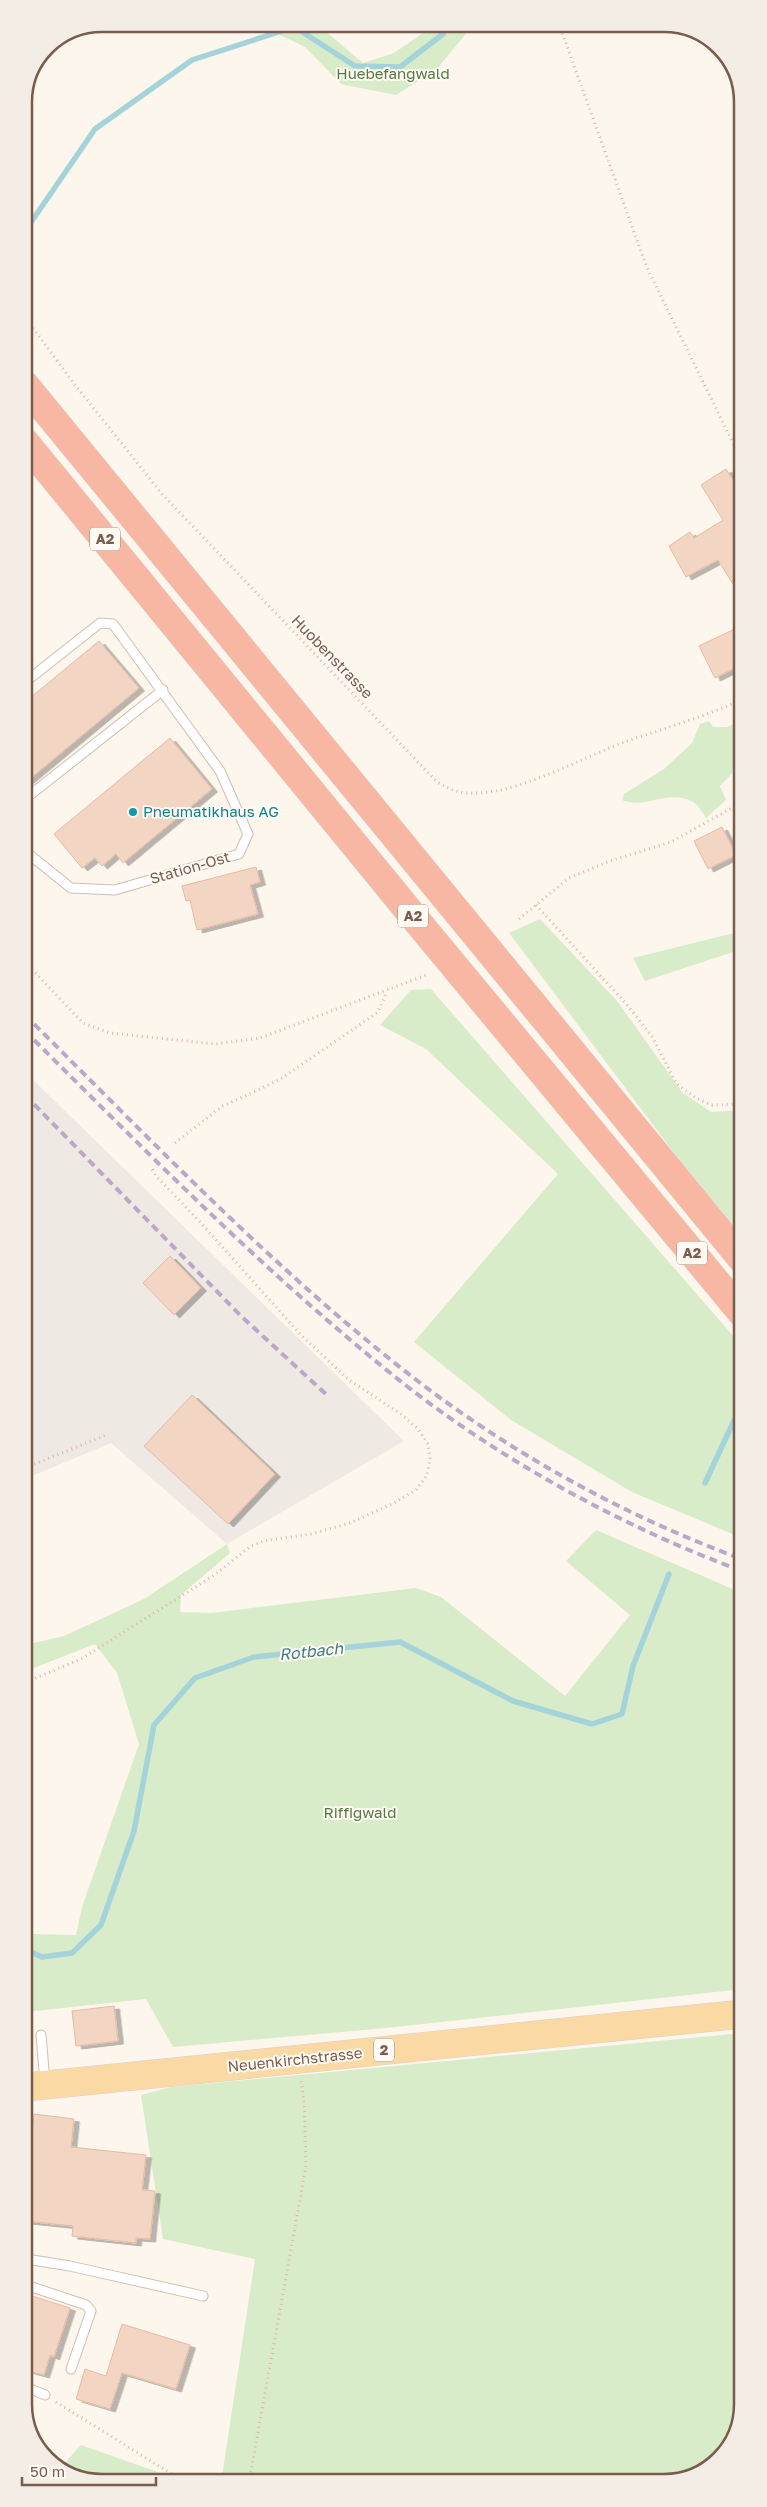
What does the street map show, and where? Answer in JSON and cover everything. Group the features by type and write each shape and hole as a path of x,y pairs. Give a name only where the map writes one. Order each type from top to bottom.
{"highway":[{"name":"A2","path":"32,394 734,1249"},
{"name":"A2","path":"32,450 734,1303"}],"main road":[{"name":"Neuenkirchstrasse","path":"35,2086 734,2015"}],"lane":[{"name":"Station-Ost","path":"32,677 100,623 113,624 163,690 220,771 248,834 239,854 115,890 71,888 32,857"},
{"path":"32,793 163,690"},
{"path":"35,2086 41,2036"},
{"path":"32,2260 70,2266 202,2296"},
{"path":"32,2287 86,2305 91,2311 71,2369"},
{"path":"32,2390 45,2395"}],"path":[{"path":"562,33 647,268 734,445"},
{"name":"Huobenstrasse","path":"32,327 75,385 162,494 436,782 456,793 481,793 511,787 626,742 718,711 734,703"},
{"path":"519,919 569,878 610,861 671,842 734,808"},
{"path":"536,905 629,1007 653,1038 676,1083 696,1098 712,1104 734,1104"},
{"path":"32,969 83,1023 110,1033 215,1044 260,1038 426,975"},
{"path":"175,1143 221,1107 279,1080 377,1013 387,991"},
{"path":"32,1679 81,1659 204,1582 251,1546 264,1541 311,1534 350,1523 392,1504 416,1490 427,1475 430,1458 428,1444 418,1429 401,1414 350,1380 301,1335 201,1223 156,1176 151,1167"},
{"path":"32,1465 106,1435"},
{"path":"250,2474 306,2166 304,2101 297,2059"},
{"path":"45,2395 172,2474"}],"shaded area":[{"path":"32,1079 404,1441 227,1544 111,1443 32,1476"}],"green space":[{"name":"Huebefangwald","path":"274,32 327,32 363,63 394,53 423,33 467,33 436,70 396,95 341,84 305,47"},
{"path":"709,721 713,727 727,727 734,724 734,771 720,786 726,800 706,818 695,803 684,798 666,798 639,803 622,800 624,794 664,769 692,743 700,724"},
{"path":"540,919 617,1001 683,1093 711,1112 734,1111 734,1226 677,1157 509,933"},
{"path":"734,933 734,952 645,981 633,958"},
{"path":"431,989 734,1337 734,1535 632,1492 511,1420 414,1342 558,1174 426,1049 380,1025 411,990"},
{"name":"Riffigwald","path":"596,1530 734,1590 734,1990 386,2028 173,2047 146,1999 32,2011 32,1934 76,1935 82,1907 139,1744 117,1673 95,1644 32,1669 32,1643 64,1636 144,1599 227,1544 230,1553 181,1595 180,1612 211,1613 416,1588 441,1597 565,1696 630,1615 566,1561"},
{"path":"734,2034 734,2413 731,2427 720,2447 703,2463 691,2469 673,2474 222,2474 255,2259 163,2239 141,2095 171,2087"},
{"path":"81,2445 163,2474 98,2474 85,2472 65,2463"}],"building":[{"path":"726,469 734,482 734,586 718,560 686,577 669,546 690,532 694,538 723,520 701,485"},
{"path":"734,629 734,668 715,678 699,646"},
{"path":"99,641 139,688 32,777 32,696"},
{"name":"Pneumatikhaus AG","path":"170,738 212,789 123,863 116,854 102,866 95,858 82,868 54,834"},
{"path":"722,827 734,851 734,856 708,869 694,841"},
{"path":"256,867 260,882 250,885 258,914 197,930 190,900 186,901 182,886"},
{"path":"170,1256 201,1288 174,1315 143,1283"},
{"path":"192,1395 275,1474 228,1524 144,1446"},
{"path":"114,2006 118,2041 76,2046 72,2011"},
{"path":"34,2114 74,2119 71,2147 146,2155 142,2190 155,2191 150,2239 136,2238 136,2243 72,2236 73,2226 32,2222 32,2133"},
{"path":"32,2296 70,2308 54,2357 50,2355 44,2375 32,2372"},
{"path":"122,2324 190,2345 176,2389 122,2373 110,2409 76,2399 85,2369 106,2376"}],"waterway":[{"path":"32,221 95,129 192,60 278,32"},
{"path":"303,32 355,66 400,67 444,33"},
{"name":"Rotbach","path":"705,1483 734,1421"},
{"name":"Rotbach","path":"32,1953 42,1957 72,1953 101,1925 134,1831 154,1725 195,1678 254,1657 400,1642 513,1701 592,1724 622,1714 633,1666 669,1574"}],"railway":[{"path":"32,1022 208,1197 302,1285 401,1368 480,1425 564,1477 652,1522 734,1556"},
{"path":"32,1038 159,1164 297,1294 345,1336 433,1406 516,1461 560,1487 650,1533 734,1568"},
{"path":"32,1102 241,1316 328,1396"}],"place":[{"name":"Pneumatikhaus AG","path":"133,812"}]}
